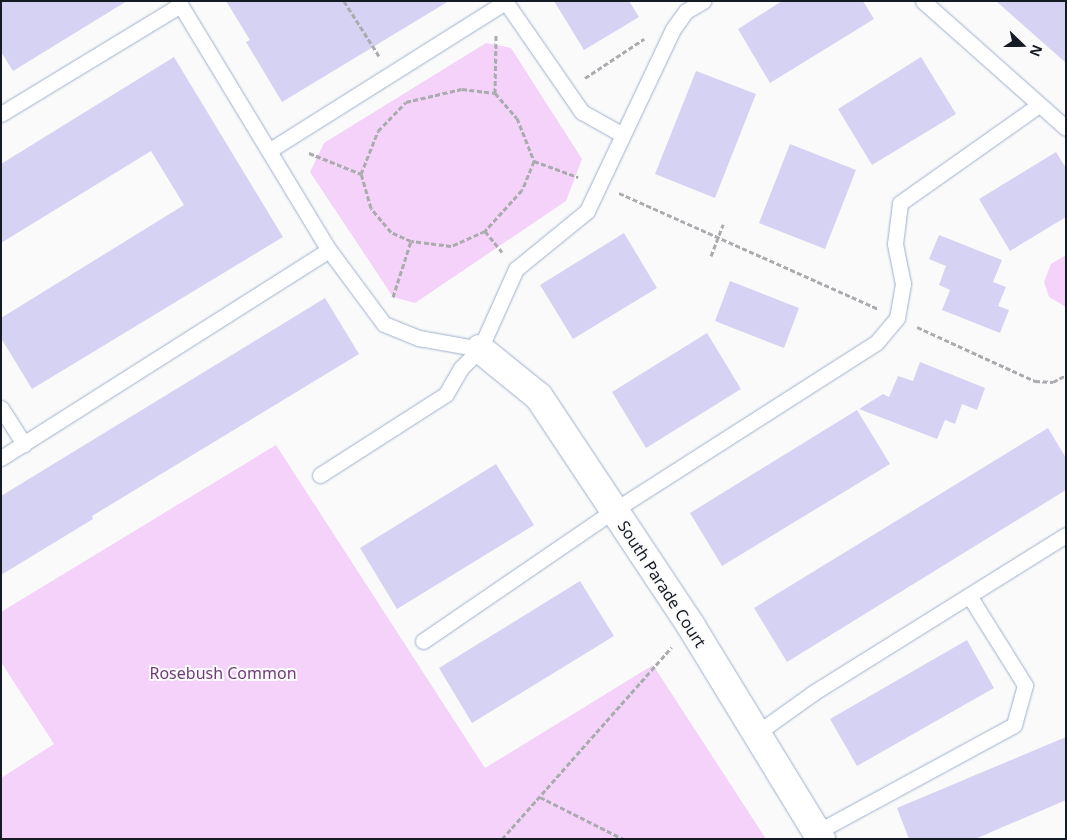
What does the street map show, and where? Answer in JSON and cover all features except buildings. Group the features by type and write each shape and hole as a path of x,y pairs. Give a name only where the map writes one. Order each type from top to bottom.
{"street":[{"name":"South Parade Court","path":"480,349 539,397 691,626 819,835"}],"lane":[{"path":"320,475 446,394 461,368 480,349 516,269 587,211 621,134 673,30 686,10 703,1"},
{"path":"923,1 1066,128"},
{"path":"270,150 505,2 582,112 621,134"},
{"path":"1,114 179,3 329,250 384,324 419,338 480,349"},
{"path":"423,641 613,511 876,343 897,318 903,284 895,244 900,203 1039,104"},
{"path":"1,458 329,250"},
{"path":"1,408 24,444"},
{"path":"757,733 814,693 970,597 1066,535"},
{"path":"819,835 1014,725 1025,685 970,597"}],"path":[{"path":"344,1 406,102"},
{"path":"494,93 494,40 505,2"},
{"path":"567,91 639,40 673,30"},
{"path":"462,89 494,93 517,118 534,161 522,190 485,231 452,246 411,241 391,232 371,208 361,174 378,131 406,102 462,89"},
{"path":"270,150 314,153 361,174"},
{"path":"534,161 600,185 1035,381 1053,382 1066,375"},
{"path":"711,256 724,224"},
{"path":"485,231 516,269"},
{"path":"384,324 411,241"},
{"path":"502,839 691,626"},
{"path":"540,797 623,839"}],"green space":[{"path":"486,43 511,48 582,159 566,201 415,303 393,297 310,172 324,143"},
{"path":"1066,255 1066,307 1049,297 1044,282 1051,264"},
{"name":"Rosebush Common","path":"276,445 485,768 653,665 766,839 1,839 1,778 54,744 1,662 1,612"}]}
